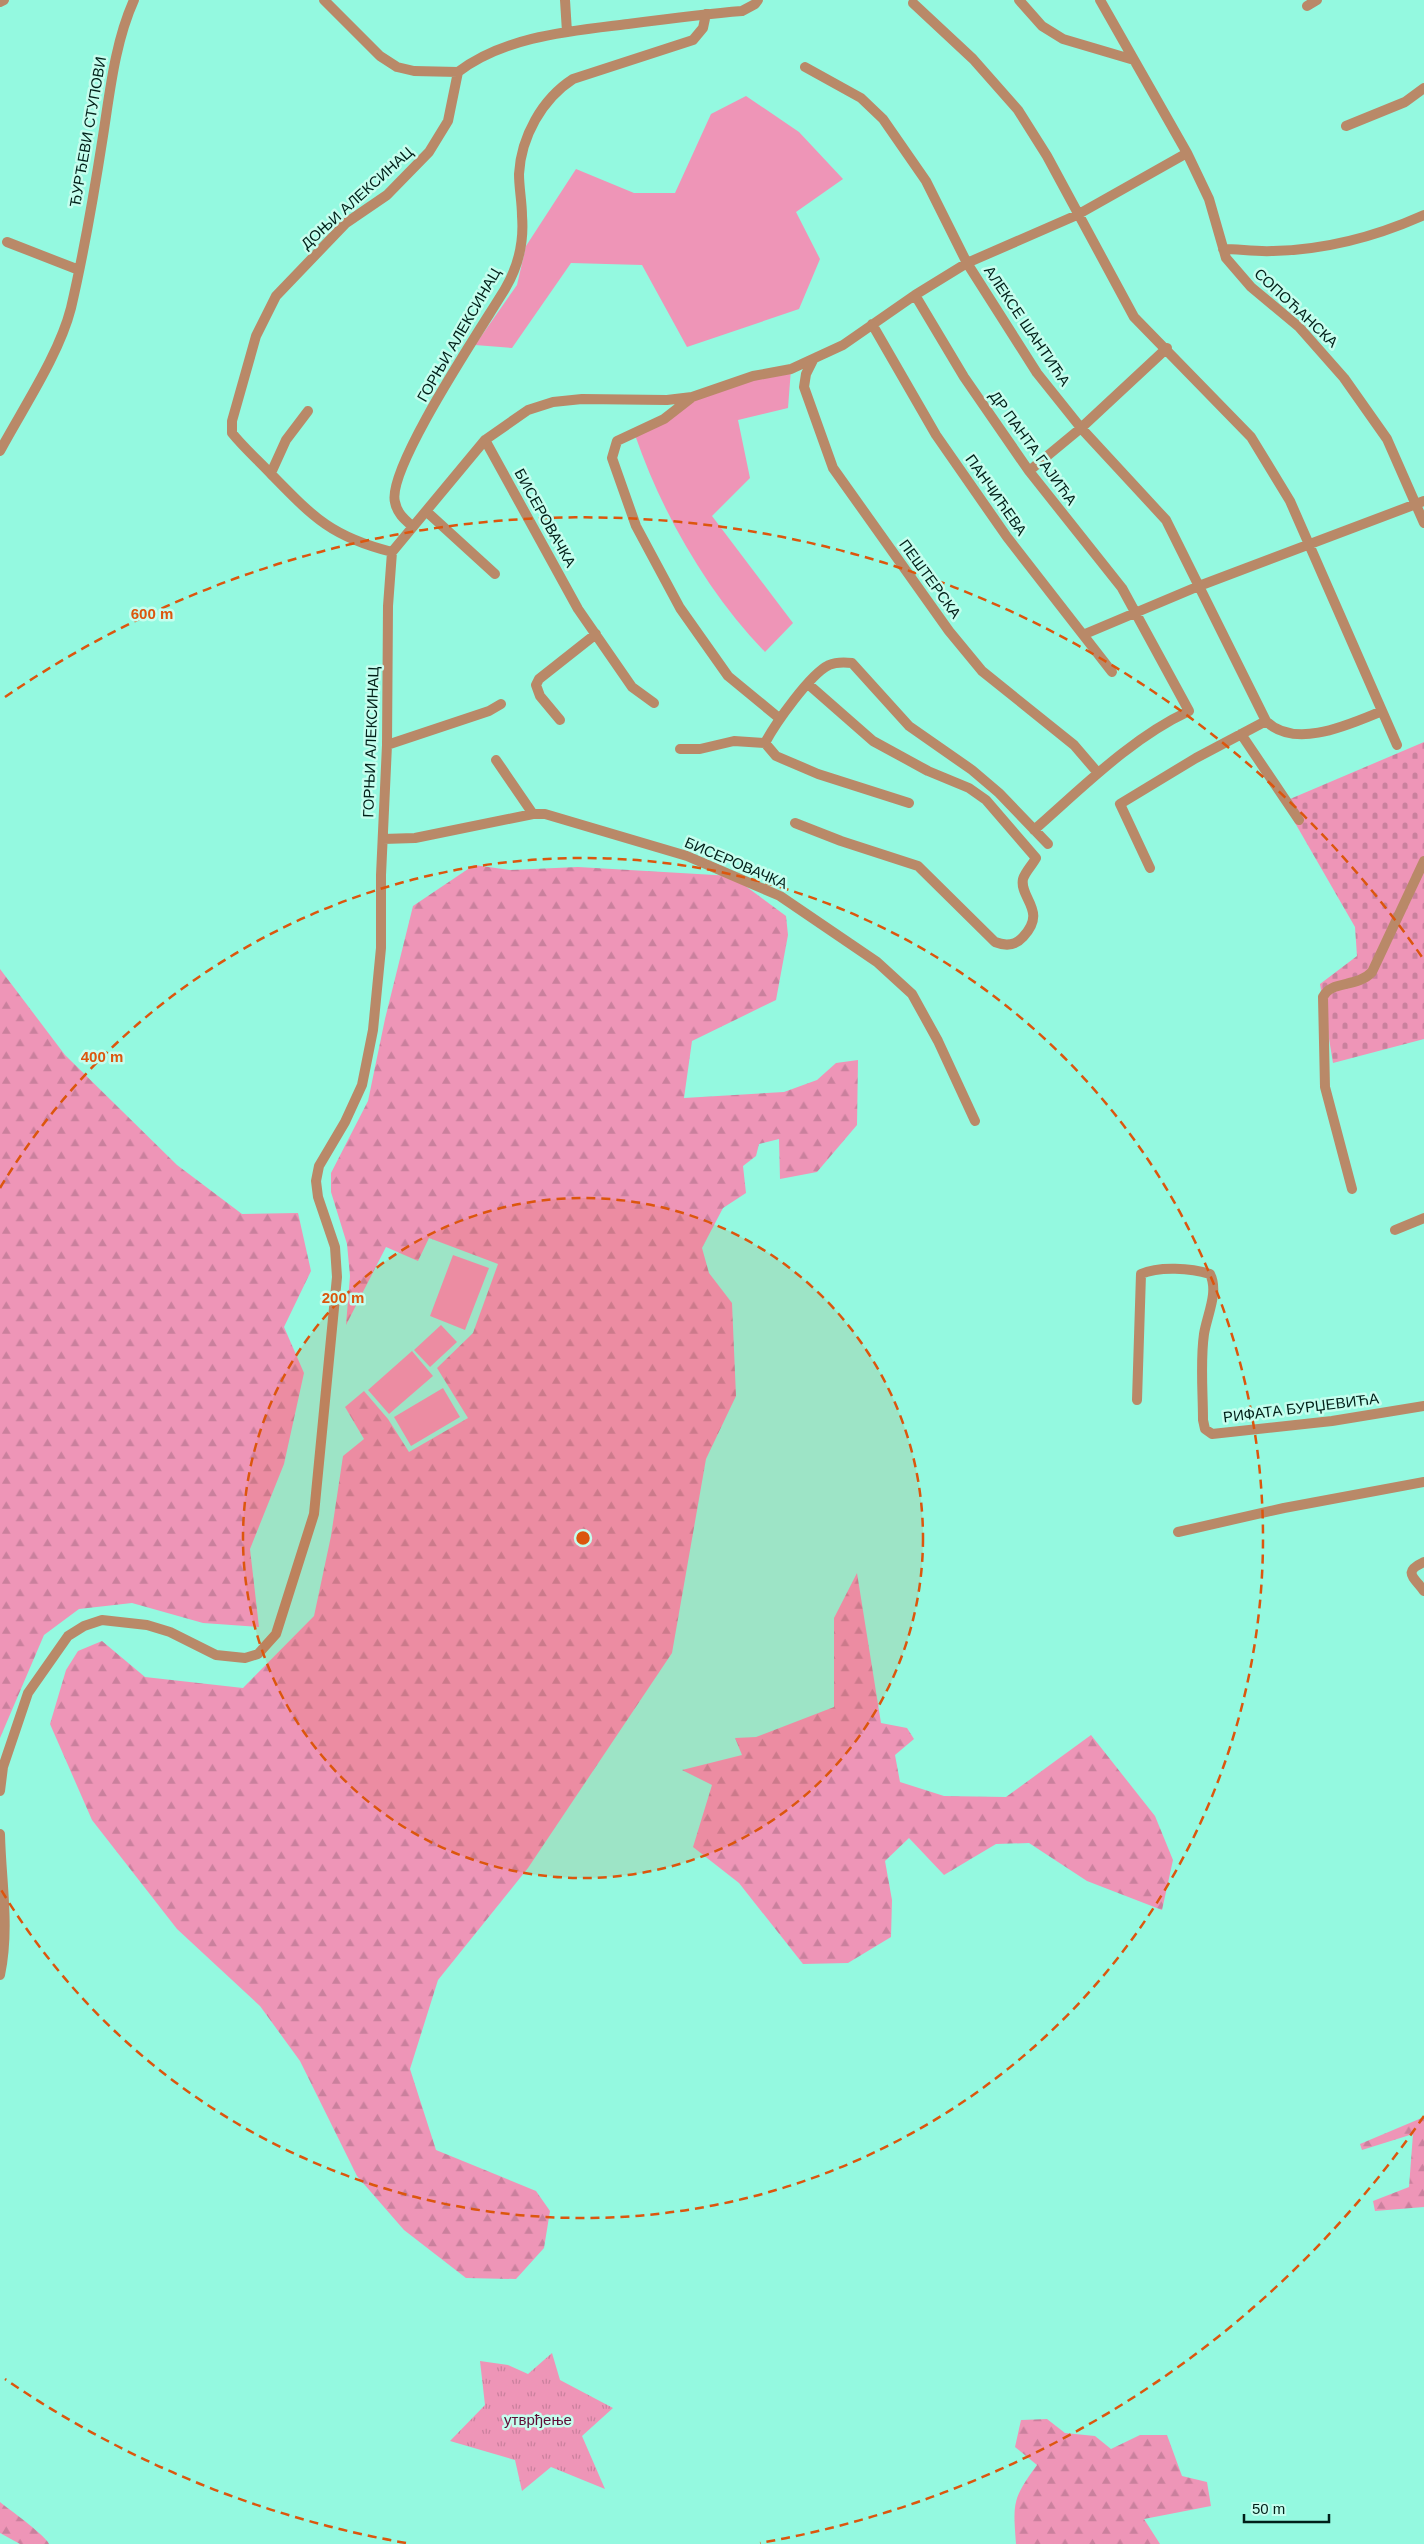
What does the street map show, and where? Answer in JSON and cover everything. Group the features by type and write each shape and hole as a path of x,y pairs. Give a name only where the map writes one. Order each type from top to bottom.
{"street":[{"path":"0,2 4,0"},
{"name":"ЂУРЂЕВИ СТУПОВИ","path":"0,451 57,344 70,310 79,270 114,67 127,15 134,0"},
{"path":"324,0 380,56 398,67 414,71 458,72 476,58 534,38 567,32 742,11 755,4 758,0"},
{"path":"565,0 567,32"},
{"path":"1019,0 1042,26 1063,39 1134,60"},
{"name":"СОПОЋАНСКА","path":"1100,0 1187,152 1209,199 1226,258 1238,273 1299,328 1344,378 1387,439 1414,505 1424,523"},
{"path":"1307,6 1317,0"},
{"path":"913,3 973,59 1018,110 1047,156 1077,215 1134,317 1167,348 1251,437 1290,501 1397,745"},
{"name":"ГОРЊИ АЛЕКСИНАЦ","path":"412,526 401,517 394,502 396,482 411,448 477,331 506,288 516,266 522,241 519,174 524,151 536,119 557,90 574,79 693,40 703,28 706,14"},
{"name":"АЛЕКСЕ ШАНТИЋА","path":"805,67 861,98 883,119 926,181 967,264 1037,373 1081,428 1166,520 1266,721"},
{"name":"ДОЊИ АЛЕКСИНАЦ","path":"271,473 232,433 232,421 256,336 276,296 346,223 387,194 429,152 448,120 458,72"},
{"path":"1346,126 1405,102 1424,88"},
{"path":"1077,215 1187,152"},
{"name":"АЛЕКСЕ ШАНТИЋА","path":"915,295 967,264 1077,215"},
{"path":"1223,249 1272,251 1316,247 1358,239 1424,215"},
{"path":"8,242 79,270"},
{"path":"308,411 286,440 271,473 309,513 327,527 348,538 392,552 485,440 528,410 553,402 582,399 667,400 692,397 744,379 792,368 843,345 915,295"},
{"name":"ДР ПАНТА ГАЈИЋА","path":"915,295 964,377 1029,471 1122,588 1190,711 1138,743 1098,773"},
{"name":"ПАНЧИЋЕВА","path":"872,324 936,435 1007,537 1085,634 1112,672"},
{"path":"1029,471 1081,428 1167,348"},
{"name":"ПЕШТЕРСКА","path":"812,360 806,374 804,387 833,468 838,476 939,617 982,671 1074,746 1098,773"},
{"path":"692,397 664,419 617,441 612,458 636,526 680,608 728,676 779,718"},
{"name":"БИСЕРОВАЧКА","path":"485,440 578,609 632,687 654,703"},
{"path":"1085,634 1199,586 1424,500"},
{"path":"426,511 494,574"},
{"name":"ГОРЊИ АЛЕКСИНАЦ","path":"0,1791 3,1767 28,1694 68,1636 84,1626 102,1620 147,1625 170,1632 216,1655 245,1658 258,1654 276,1634 314,1514 337,1277 335,1247 318,1197 316,1181 320,1166 345,1122 362,1085 373,1030 381,948 381,876 387,745 388,606 392,552"},
{"path":"560,720 540,696 536,685 540,679 596,634"},
{"path":"765,743 779,718 819,670 830,664 852,662 909,726 972,770 999,793 1048,844"},
{"path":"795,822 841,841 918,866 994,942 1006,946 1020,941 1028,933 1033,919 1033,906 1025,889 1023,878 1036,858 986,800 969,788 928,771 873,741 808,684"},
{"path":"387,745 489,711 501,704"},
{"path":"1150,868 1120,804 1266,721 1274,728 1285,733 1333,732 1382,711"},
{"path":"1241,734 1299,820"},
{"path":"680,749 700,749 734,741 765,743 776,756 909,803"},
{"path":"496,760 533,814"},
{"path":"1034,830 1098,773"},
{"name":"БИСЕРОВАЧКА","path":"383,839 416,838 533,814 545,814 695,859 780,896 877,962 912,994 938,1041 975,1121"},
{"path":"1352,1189 1325,1087 1322,996 1330,987 1361,982 1372,972 1424,861"},
{"path":"1395,1230 1424,1218"},
{"name":"РИФАТА БУРЏЕВИЋА","path":"1137,1400 1141,1274 1150,1270 1200,1270 1210,1274 1213,1280 1213,1292 1204,1335 1203,1420 1205,1429 1212,1434 1332,1420 1424,1406"},
{"path":"1178,1532 1284,1508 1424,1482"},
{"path":"1424,1562 1415,1566 1411,1573 1412,1577 1424,1591"},
{"path":"0,1834 6,1927 5,1950 0,1975"}],"green space":[{"path":"746,96 799,132 843,179 796,212 820,259 799,309 687,347 642,265 571,263 512,348 475,345 517,285 526,246 576,169 634,193 675,193 711,114"},
{"path":"791,369 788,408 738,420 750,478 712,516 793,623 765,652 724,604 688,550 659,493 635,435 692,397"},
{"path":"1424,742 1424,1039 1333,1063 1320,984 1357,956 1355,927 1283,802"},
{"path":"474,865 510,870 578,867 732,876 786,916 788,935 776,1000 692,1041 684,1098 784,1092 817,1080 836,1063 858,1060 857,1125 817,1172 780,1179 779,1139 759,1144 756,1156 743,1166 746,1193 723,1208 702,1248 709,1273 732,1303 736,1396 706,1459 672,1653 528,1868 438,1980 410,2069 436,2150 536,2191 550,2211 544,2248 516,2279 466,2278 404,2230 357,2176 300,2061 260,2006 177,1929 92,1820 50,1724 66,1670 78,1651 102,1641 145,1677 243,1688 314,1616 331,1536 343,1456 364,1439 345,1407 364,1391 388,1419 409,1452 468,1418 437,1368 473,1333 498,1264 429,1238 418,1261 386,1247 346,1325 350,1276 347,1244 331,1192 331,1173 368,1101 385,1019 413,906"},
{"path":"0,969 65,1055 177,1165 242,1214 298,1213 311,1271 284,1327 304,1373 284,1464 250,1549 259,1627 203,1623 132,1603 79,1609 44,1635 0,1738"},
{"path":"453,1255 489,1268 465,1330 430,1316"},
{"path":"441,1325 457,1342 430,1367 414,1350"},
{"path":"412,1351 433,1376 389,1414 368,1390"},
{"path":"443,1388 460,1417 411,1446 394,1417"},
{"path":"857,1573 881,1723 907,1728 914,1739 895,1755 900,1782 944,1796 1006,1797 1091,1735 1155,1816 1173,1860 1162,1910 1087,1881 1029,1843 996,1844 944,1875 909,1838 885,1861 892,1900 891,1937 848,1963 803,1964 739,1883 693,1847 712,1785 682,1770 742,1755 735,1738 756,1737 834,1707 834,1618"},
{"path":"1424,2117 1424,2207 1375,2211 1373,2201 1409,2187 1413,2134 1362,2150 1360,2144"},
{"name":"утврђење","path":"552,2353 560,2380 613,2408 582,2436 605,2489 551,2467 522,2491 515,2460 450,2441 485,2405 480,2361 508,2365 528,2374"},
{"path":"1047,2419 1065,2433 1095,2436 1111,2449 1140,2435 1167,2435 1182,2476 1207,2482 1211,2506 1144,2519 1160,2544 1016,2544 1014,2519 1016,2502 1023,2486 1037,2465 1015,2447 1021,2420"},
{"path":"0,2502 34,2529 49,2544 20,2544 0,2533"}]}
